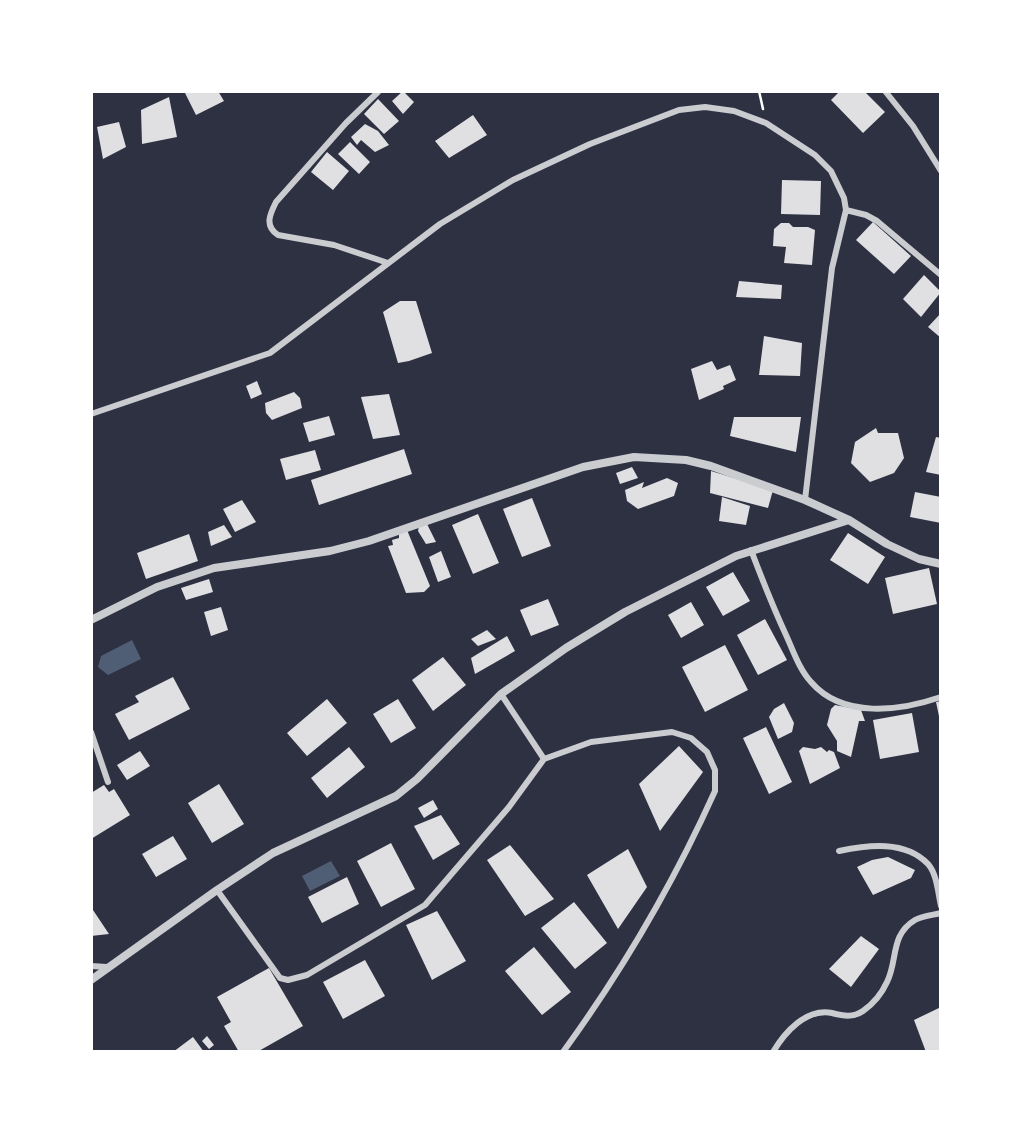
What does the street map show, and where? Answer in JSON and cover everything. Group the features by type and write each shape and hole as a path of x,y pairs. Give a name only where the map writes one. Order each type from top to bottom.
{"street":[{"path":"885,91 913,126 941,171"},
{"path":"377,92 276,202 269,218 270,226 278,235 334,244 388,263"},
{"path":"91,414 270,353 440,224 513,180 590,144 679,110 705,107 734,111 766,123 815,155 831,171 844,198 846,210 832,268 805,500"},
{"path":"846,210 877,221 941,275"},
{"path":"91,620 157,587 214,568 331,551 369,541 583,467 634,457 686,460 711,466 805,500 849,520 887,544 919,559 941,564"},
{"path":"91,979 273,853 396,796 417,779 501,694 566,648 625,612 751,550 849,520"},
{"path":"751,550 796,658 811,682 829,696 852,706 883,709 906,707 941,698"},
{"path":"501,694 544,759"},
{"path":"91,732 108,782"},
{"path":"217,890 280,978 288,980 307,975 425,905 509,807 544,759 591,742 672,732 691,738 707,752 715,771 717,780 711,800 648,920 602,999 563,1052"},
{"path":"839,851 871,844 910,851 929,865 941,905"},
{"path":"773,1052 799,1022 815,1013 831,1013 842,1017 861,1013 876,1000 888,981 897,941 902,931 916,919 941,913"},
{"path":"91,966 107,967"}],"path":[{"path":"759,91 766,123"}],"water":[{"path":"132,640 141,659 108,675 98,667 101,656"},
{"path":"331,861 340,876 310,891 302,876"}],"building":[{"path":"184,91 218,91 224,101 196,115"},
{"path":"403,91 414,102 403,114 392,101"},
{"path":"840,91 864,91 885,112 863,133 831,100"},
{"path":"169,97 177,137 142,144 141,110"},
{"path":"378,99 399,121 384,134 364,114"},
{"path":"473,115 487,135 449,158 435,141"},
{"path":"119,122 126,147 103,159 97,127"},
{"path":"365,124 378,131 389,145 375,152 361,140 357,145 351,137"},
{"path":"350,142 370,162 359,174 338,154"},
{"path":"327,152 349,171 333,190 311,172"},
{"path":"782,180 821,181 820,215 781,214"},
{"path":"873,222 911,256 894,274 856,240"},
{"path":"781,223 815,230 812,265 784,263 786,247 773,246 774,229"},
{"path":"924,275 941,292 921,317 903,299"},
{"path":"739,281 782,285 781,299 736,297"},
{"path":"400,301 416,301 432,353 398,363 383,312"},
{"path":"941,313 941,338 928,327"},
{"path":"764,336 802,343 800,376 759,375"},
{"path":"712,361 717,370 730,365 736,380 723,386 724,389 699,400 691,369"},
{"path":"257,381 262,394 251,399 246,386"},
{"path":"294,392 300,398 302,408 272,420 266,413 265,403"},
{"path":"389,394 400,435 373,439 361,397"},
{"path":"329,416 335,435 309,442 303,423"},
{"path":"734,417 801,417 796,452 730,436"},
{"path":"876,428 878,433 898,433 904,458 894,473 870,482 851,463 855,442"},
{"path":"936,437 941,438 941,475 926,472"},
{"path":"404,449 412,474 319,505 311,480"},
{"path":"315,450 321,470 286,480 280,459"},
{"path":"632,467 638,478 620,484 616,473"},
{"path":"711,471 773,490 768,508 710,493"},
{"path":"667,478 678,483 674,496 638,509 627,501 625,490 644,482 642,488"},
{"path":"915,492 941,497 941,523 910,517"},
{"path":"722,497 750,506 746,525 719,521"},
{"path":"532,498 551,546 522,557 503,509"},
{"path":"242,500 256,522 235,532 223,509"},
{"path":"478,514 499,563 473,574 452,525"},
{"path":"427,524 436,542 426,544 418,531 419,526"},
{"path":"224,525 232,537 211,546 208,532"},
{"path":"407,530 430,586 424,592 406,593 388,546 393,545 392,540 399,538 399,534"},
{"path":"848,533 885,557 868,584 830,560"},
{"path":"189,534 198,561 146,579 137,553"},
{"path":"441,551 451,577 438,582 429,557"},
{"path":"929,568 937,604 893,614 885,578"},
{"path":"733,572 750,601 723,616 706,587"},
{"path":"209,579 213,592 186,600 181,588"},
{"path":"548,599 559,625 531,636 520,610"},
{"path":"691,602 704,625 681,638 668,615"},
{"path":"221,607 228,630 211,636 204,612"},
{"path":"765,619 787,660 758,675 737,635"},
{"path":"487,630 496,639 478,646 471,639"},
{"path":"507,636 515,651 475,674 471,658"},
{"path":"725,645 748,690 705,712 682,667"},
{"path":"443,657 466,685 433,711 412,680"},
{"path":"173,677 190,709 129,740 115,714 139,702 135,696"},
{"path":"327,699 347,723 307,756 287,733"},
{"path":"398,699 416,728 391,743 373,714"},
{"path":"941,701 941,721 940,721 936,702"},
{"path":"784,703 794,723 792,732 778,739 769,717 774,709"},
{"path":"835,705 861,710 865,721 859,721 851,757 837,751 837,741 827,725 831,709"},
{"path":"912,713 919,752 880,759 873,720"},
{"path":"766,727 792,782 769,794 743,738"},
{"path":"679,746 703,772 660,831 639,784"},
{"path":"349,747 365,767 327,798 311,778"},
{"path":"803,747 821,747 827,752 834,752 840,768 810,784 799,751"},
{"path":"140,751 150,766 127,780 117,765"},
{"path":"219,784 244,824 212,843 188,803"},
{"path":"104,785 109,792 114,789 130,815 91,839 91,793"},
{"path":"433,800 438,809 424,818 418,808"},
{"path":"441,815 460,844 433,860 414,826"},
{"path":"173,836 187,859 156,877 142,854"},
{"path":"391,843 415,889 381,907 357,861"},
{"path":"510,845 554,899 525,916 487,860"},
{"path":"628,849 647,887 618,929 587,875"},
{"path":"888,857 915,870 911,878 873,895 857,867"},
{"path":"347,877 359,904 322,923 308,897"},
{"path":"574,902 607,943 575,969 541,928"},
{"path":"91,907 109,934 91,936"},
{"path":"437,911 466,961 432,980 406,925"},
{"path":"861,936 879,949 851,987 829,969"},
{"path":"534,947 571,992 542,1015 505,971"},
{"path":"365,960 385,996 343,1019 323,982"},
{"path":"269,968 303,1026 257,1052 239,1052 224,1026 231,1022 217,997"},
{"path":"941,1007 941,1052 926,1052 914,1020"},
{"path":"207,1036 214,1045 209,1049 202,1041"},
{"path":"193,1037 204,1052 173,1052"}]}
